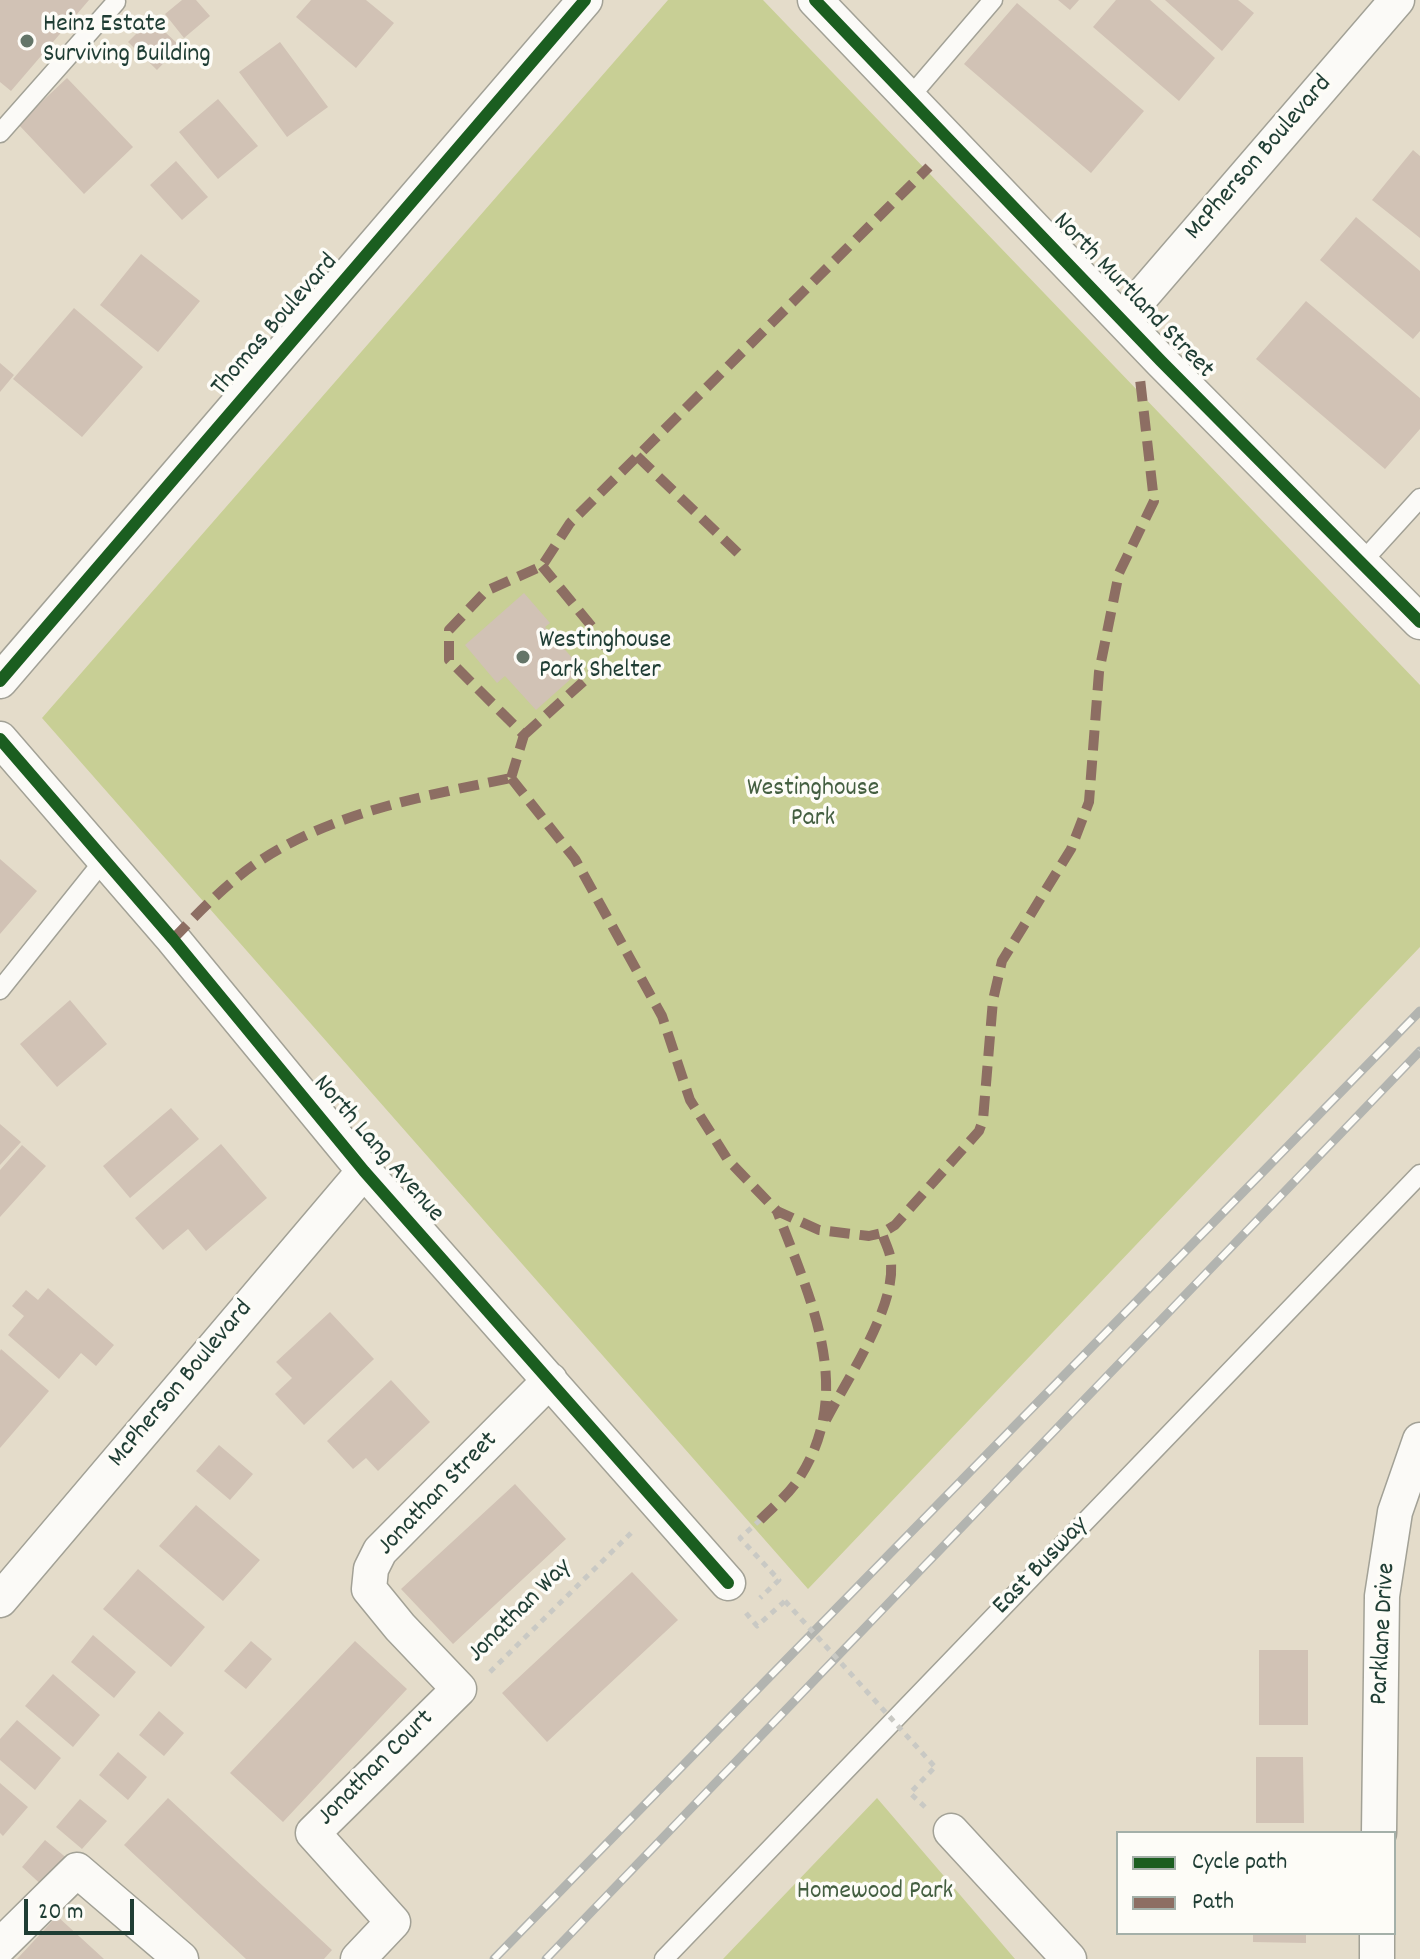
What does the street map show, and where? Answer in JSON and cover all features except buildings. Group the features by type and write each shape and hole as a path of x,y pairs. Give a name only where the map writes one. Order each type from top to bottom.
{"street":[{"name":"Thomas Boulevard","path":"0,681 585,0"},
{"name":"North Murtland Street","path":"815,0 1161,361 1420,622"},
{"name":"McPherson Boulevard","path":"1123,318 1397,0"},
{"name":"North Lang Avenue","path":"0,739 364,1171 728,1583"},
{"name":"McPherson Boulevard","path":"0,1600 364,1171"},
{"name":"Jonathan Street","path":"459,1689 369,1589 371,1569 380,1551 550,1380"},
{"name":"Parklane Drive","path":"1379,1831 1382,1596 1395,1512 1420,1440"},
{"name":"Jonathan Court","path":"358,1959 393,1922 313,1833 459,1689"},
{"path":"943,1823 1069,1959"},
{"path":"0,1946 77,1870 181,1959"},
{"path":"1377,1935 1377,1959"}],"lane":[{"path":"909,98 993,0"},
{"path":"0,133 116,2"},
{"path":"1362,562 1420,498"},
{"path":"0,990 104,860"},
{"name":"East Busway","path":"664,1959 1420,1174"}],"path":[{"path":"760,1520 740,1538 779,1580"},
{"path":"745,1612 757,1626 785,1601 935,1767 910,1793 943,1823"}],"green space":[{"name":"Westinghouse Park","path":"668,0 763,0 1420,685 1420,947 808,1589 42,718"},
{"name":"Homewood Park","path":"877,1798 1015,1959 723,1959"}],"railway":[{"path":"494,1959 1420,1011"},
{"path":"546,1959 1420,1051"}],"marked path":[{"path":"511,778 524,735 449,660 449,630 486,591 542,566 570,523 929,167"},
{"path":"511,778 575,859 662,1016 690,1100 728,1160 777,1211 819,1230 869,1236 895,1225 979,1131 983,1120 993,1000 1002,961 1071,849 1089,802 1099,672 1119,573 1154,501 1140,379"},
{"path":"637,456 740,555"},
{"path":"524,735 604,663 607,645 542,566"},
{"path":"173,939 244,872 284,846 346,819 378,809 511,778"},
{"path":"760,1520 798,1480 815,1446 824,1413 826,1379 814,1311 777,1211"},
{"path":"826,1420 868,1343 885,1301 891,1263 882,1233"}],"cycle path":[{"path":"0,681 585,0"},
{"path":"815,0 1161,361 1420,622"},
{"path":"0,739 173,939 364,1171 728,1583"}],"place":[{"name":"Heinz Estate Surviving Building","path":"27,41"},
{"name":"Westinghouse Park Shelter","path":"523,657"}]}
